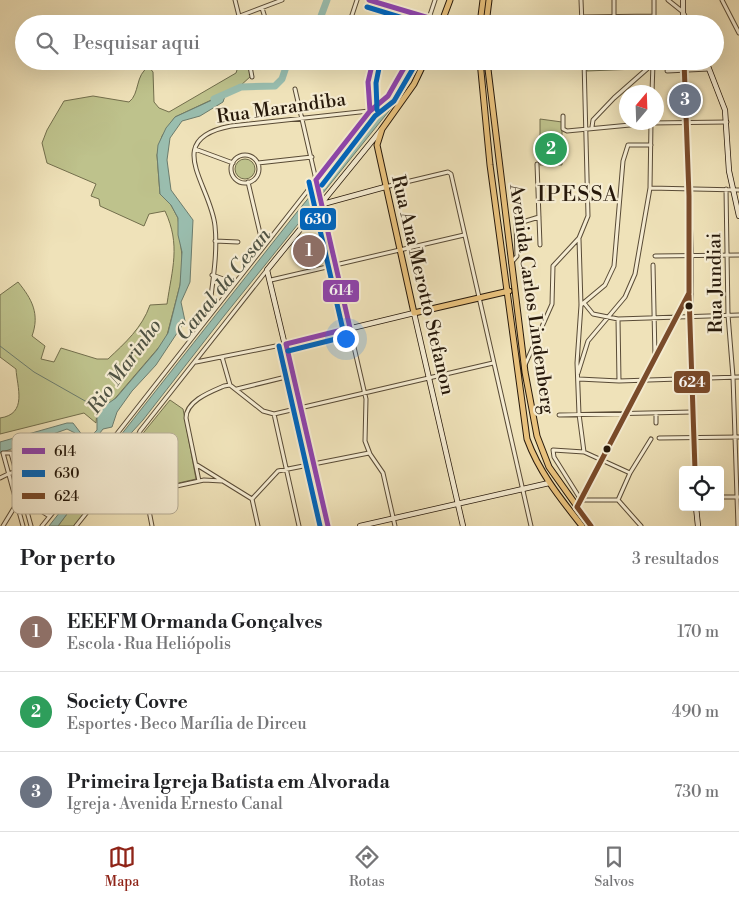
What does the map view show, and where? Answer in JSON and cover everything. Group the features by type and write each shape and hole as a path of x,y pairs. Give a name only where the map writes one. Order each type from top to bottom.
{"main road":[{"path":"445,15 450,0"},
{"path":"481,15 483,0"},
{"path":"487,15 489,0"},
{"name":"Rua Ana Merotto Stefanon","path":"414,313 377,151 382,129 414,84 421,70"},
{"name":"Avenida Carlos Lindenberg","path":"481,70 490,165 527,439 536,461 549,483 582,526"},
{"name":"Avenida Carlos Lindenberg","path":"488,70 524,368 542,451 548,467 592,526"},
{"path":"414,313 516,290"}],"street":[{"path":"235,0 240,15"},
{"path":"243,15 282,0"},
{"path":"353,15 357,0"},
{"path":"369,0 419,15"},
{"path":"389,15 394,0"},
{"path":"432,15 435,0"},
{"path":"581,0 582,15"},
{"path":"614,0 614,15"},
{"path":"654,0 654,15"},
{"path":"668,0 683,12"},
{"path":"683,0 684,15"},
{"path":"722,0 739,33"},
{"path":"262,8 264,15"},
{"path":"251,70 252,77"},
{"path":"370,112 368,82 371,70"},
{"path":"117,433 370,112 388,96 403,70"},
{"path":"524,368 552,304 553,266 579,238 586,223 589,207 584,70"},
{"path":"592,128 593,120 609,102 645,70"},
{"path":"652,85 653,70"},
{"path":"666,71 685,70 691,257 689,293 694,466"},
{"path":"709,70 723,102 727,122 729,167 737,189 739,216"},
{"path":"295,89 365,393 367,408 364,436 369,453 383,473 395,526"},
{"path":"369,104 377,107"},
{"name":"Rua Marandiba","path":"195,149 204,134 217,128 370,112"},
{"path":"563,116 563,129 567,131 619,126"},
{"path":"664,123 727,122"},
{"path":"139,433 267,270 382,129"},
{"path":"578,373 588,342 607,316 618,306 631,286 639,255 650,188 651,130"},
{"path":"582,304 605,285 614,266 624,161 628,145 651,145"},
{"path":"209,315 215,241 213,216 195,169 195,149 233,163"},
{"path":"245,155 253,157 258,163 258,173 254,179 248,182 240,181 234,175 233,163 238,157 245,155"},
{"path":"258,163 312,157"},
{"path":"537,164 540,245"},
{"path":"321,204 385,187 450,173 531,526"},
{"path":"248,182 263,247"},
{"path":"650,188 689,190 737,189"},
{"name":"Rua Jundiai","path":"726,189 728,315 737,437 738,526"},
{"path":"511,264 517,256 516,224 539,217"},
{"path":"271,280 464,235"},
{"path":"579,238 582,304 577,363 579,414 584,452"},
{"path":"215,241 238,242"},
{"path":"655,256 739,255"},
{"path":"653,265 655,359"},
{"path":"267,270 294,375 328,526"},
{"path":"212,275 235,283"},
{"path":"577,507 689,293"},
{"path":"582,304 594,314 618,320 739,315"},
{"path":"196,362 286,344 414,313"},
{"name":"Rua Ana Merotto Stefanon","path":"414,313 463,526"},
{"path":"618,320 620,381"},
{"path":"222,357 230,385 263,410 274,414 493,363"},
{"path":"237,389 294,375"},
{"path":"578,379 620,381 691,377 739,377"},
{"path":"199,481 186,418 187,410 190,404 217,389 230,385"},
{"path":"559,415 692,412"},
{"path":"656,413 656,422"},
{"path":"274,414 299,526"},
{"path":"659,438 737,437"},
{"path":"618,500 630,473 651,439"},
{"path":"581,500 554,457 553,450 584,452 630,473"},
{"path":"12,457 11,453 3,453 12,485"},
{"path":"252,499 276,472 369,453"},
{"path":"196,464 252,499 258,526"},
{"path":"0,478 12,473"},
{"path":"178,486 210,479 222,481"},
{"path":"360,526 549,483"},
{"path":"724,497 738,497"},
{"path":"581,500 618,500 641,526"},
{"path":"3,526 12,511"},
{"path":"696,511 698,526"},
{"path":"20,514 24,526"},
{"path":"42,526 50,516 47,514"},
{"path":"76,526 87,514"}],"green space":[{"path":"145,70 151,70 154,102 159,108 169,112 236,73 237,70 249,70 251,76 239,87 175,117 162,136 157,155 160,194 171,205 178,218 183,266 166,339 112,402 97,411 96,423 84,413 0,434 0,418 14,411 18,405 19,391 16,369 0,357 0,295 18,282 31,301 35,314 32,336 45,346 41,359 54,362 61,348 97,359 108,359 138,328 150,305 167,304 173,268 174,246 170,223 165,211 149,214 144,226 100,206 99,199 91,196 96,184 47,163 42,143 47,130 64,101 93,96 129,102 135,94 142,74"},
{"path":"540,119 562,122 562,165 540,165"},
{"path":"245,159 252,162 255,169 252,176 245,179 238,176 235,169 238,162"},
{"path":"170,400 183,409 196,479 178,483 178,433 143,433"},
{"path":"67,514 86,514 76,526 58,526"}],"shaded area":[{"name":"Rio Marinho","path":"408,70 416,70 397,101 143,420 131,433 122,433 297,212 392,97"},
{"path":"223,95 225,96 223,102 200,116 182,121 170,138 167,160 171,190 193,220 190,282 181,302 185,321 156,365 132,391 117,412 112,427 103,429 100,433 94,433 97,430 97,411 116,398 157,350 168,333 180,285 182,252 178,235 178,218 171,205 160,194 157,155 158,145 166,128 175,117"},
{"path":"67,423 73,423 81,433 75,433 67,429 56,433 32,433"},
{"path":"12,439 12,449 0,453 0,442"},
{"name":"Rio Marinho","path":"58,514 67,514 58,526 49,526"}],"waterway":[{"name":"Rio Marinho","path":"321,15 327,0"},
{"name":"Rio Marinho","path":"214,99 241,87 275,86 282,79 285,70"},
{"path":"0,346 34,372 101,410"}],"transit line":[{"name":"614","path":"369,0 419,15"},
{"name":"630","path":"367,7 393,15"},
{"name":"614","path":"370,111 368,82 371,70"},
{"name":"630","path":"377,110 376,83 379,70"},
{"name":"614","path":"316,180 370,111 388,96 403,70"},
{"name":"630","path":"322,185 375,116 394,101 412,70"},
{"name":"624","path":"591,526 577,507 689,293 689,196 684,70"},
{"name":"614","path":"316,180 350,328"},
{"name":"630","path":"309,182 343,330"},
{"name":"624","path":"689,295 695,466"},
{"name":"614","path":"286,344 350,328"},
{"name":"630","path":"288,351 352,335"},
{"name":"614","path":"286,344 328,526"},
{"name":"630","path":"279,346 320,526"}],"place":[{"name":"Primeira Igreja Batista em Alvorada","path":"685,100"},
{"name":"Society Covre","path":"551,149"},
{"name":"EEEFM Ormanda Gonçalves","path":"309,251"}],"district":[{"name":"IPESSA","path":"578,195"}],"water label":[{"name":"Canal da Cesan","path":"224,285"}]}
